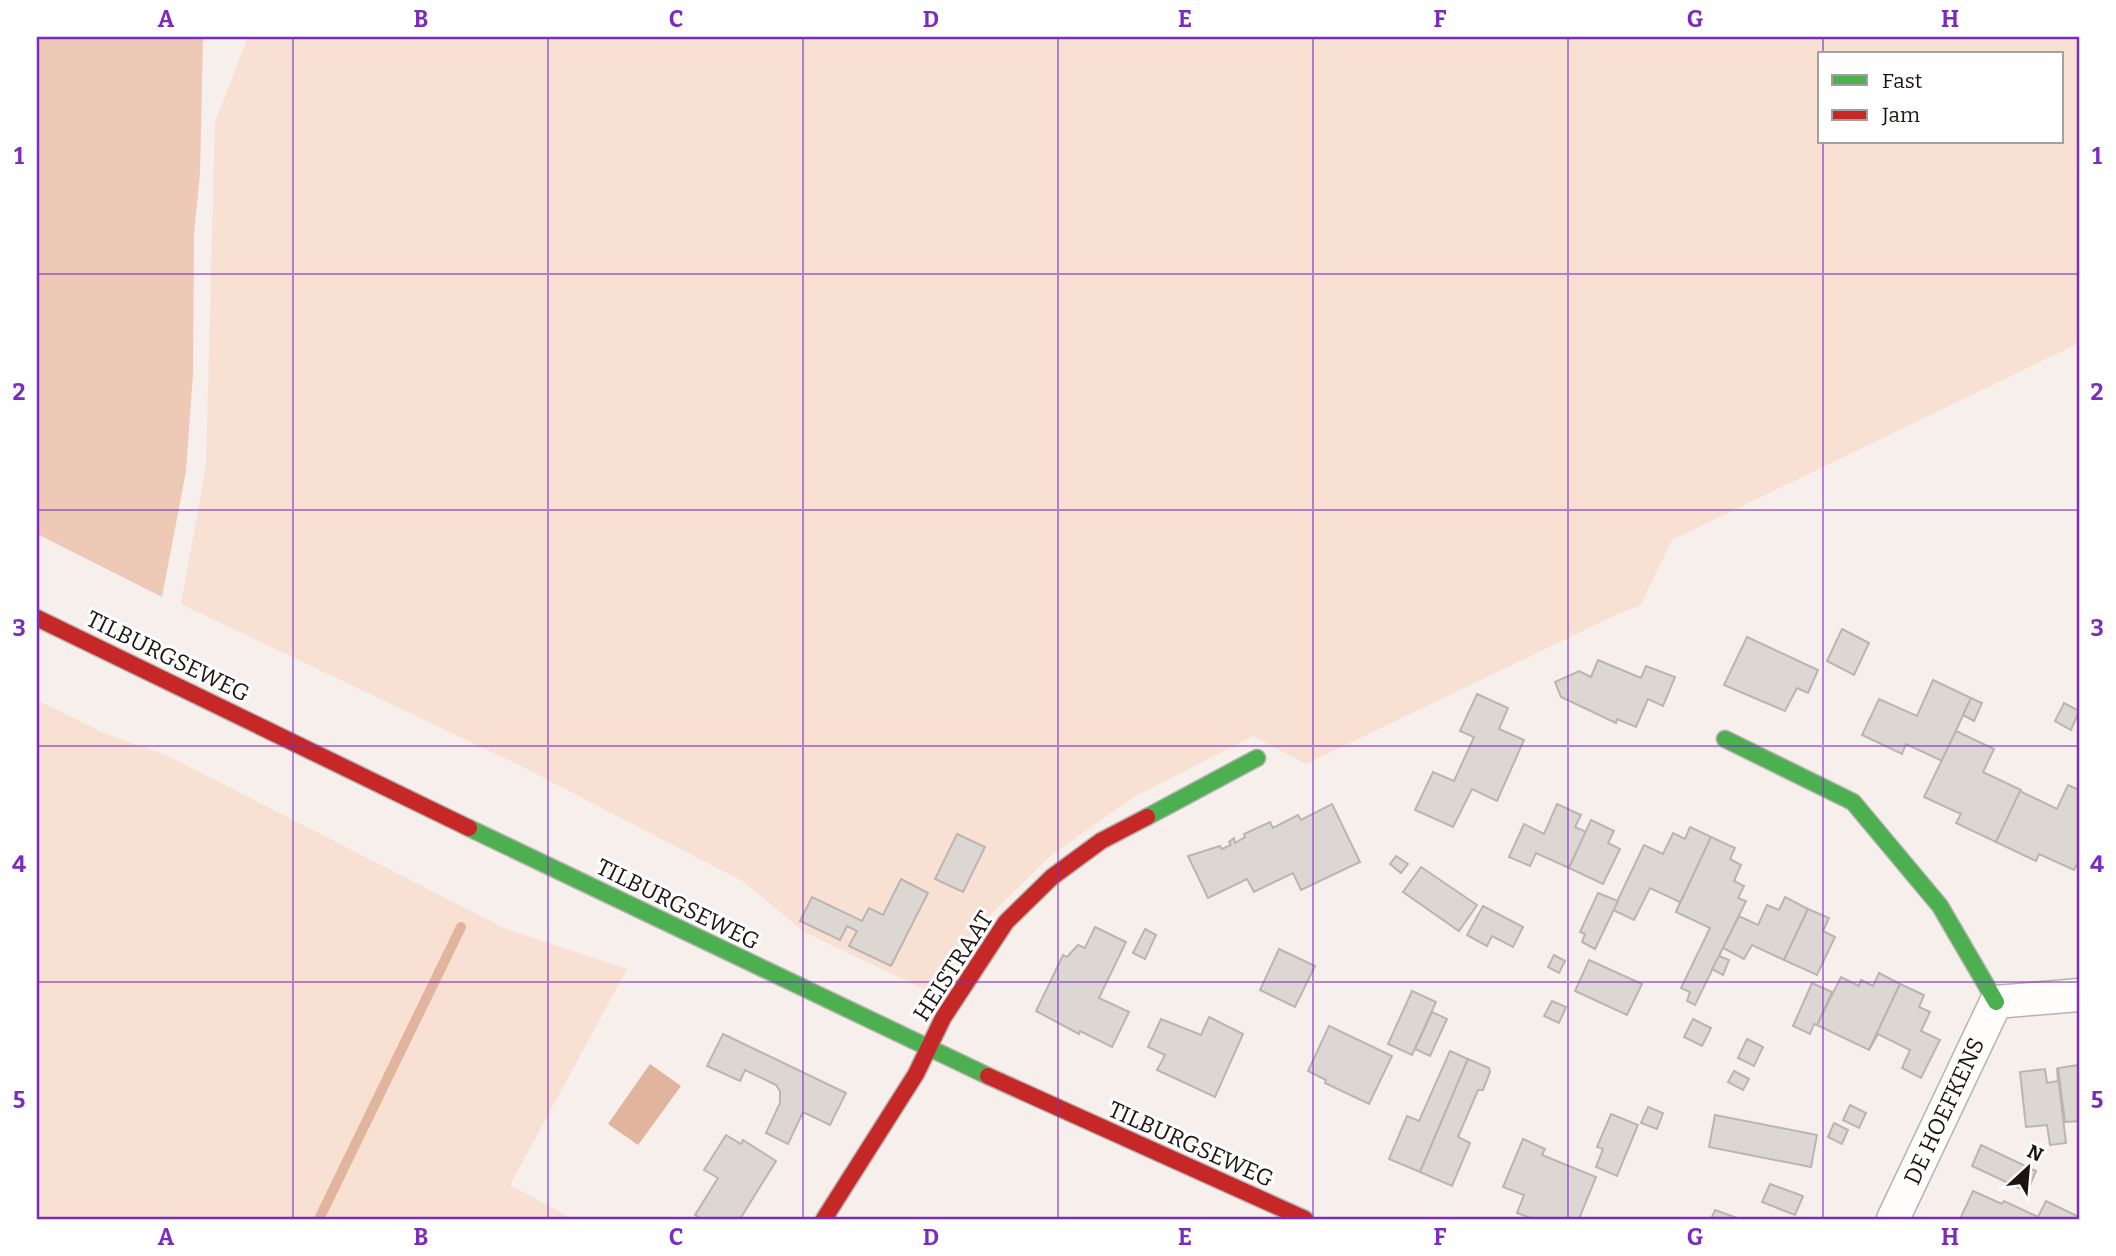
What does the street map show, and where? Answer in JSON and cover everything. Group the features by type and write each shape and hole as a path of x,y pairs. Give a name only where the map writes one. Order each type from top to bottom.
{"street":[{"name":"TILBURGSEWEG","path":"37,618 928,1050 1143,1149 1305,1219"},
{"path":"1725,739 1853,802 1940,906 1996,1002 2079,995"},
{"name":"HEISTRAAT","path":"824,1219 916,1074 943,1018 1006,922 1052,877 1101,841 1257,758"},
{"name":"DE HOEFKENS","path":"1893,1219 1996,1002"}],"shaded area":[{"path":"37,37 203,37 200,173 194,234 193,374 186,471 162,597 37,534"},
{"path":"248,37 2079,37 2079,343 1672,540 1640,606 1620,613 1306,764 1253,736 1134,797 1050,856 976,929 936,995 804,932 744,882 519,765 181,604 206,465 215,122"},
{"path":"37,700 106,734 168,756 506,929 627,969 510,1185 573,1219 37,1219"},
{"path":"650,1064 681,1086 638,1145 608,1124"}],"building":[{"path":"1842,629 1869,643 1854,675 1827,661"},
{"path":"1747,637 1818,670 1808,693 1797,688 1785,711 1724,685"},
{"path":"1598,660 1641,678 1646,666 1675,677 1663,706 1648,699 1636,727 1617,719 1616,723 1561,697 1555,682 1579,671 1591,677"},
{"path":"1933,680 1971,698 1942,761 1906,744 1902,754 1862,735 1879,699 1917,716"},
{"path":"1477,694 1508,708 1499,729 1524,740 1497,801 1472,789 1453,827 1415,810 1433,772 1454,781 1474,737 1460,731"},
{"path":"1971,698 1982,703 1974,721 1963,715"},
{"path":"2064,703 2079,711 2071,730 2055,721"},
{"path":"1956,731 1994,749 1983,772 2021,790 1996,842 1956,823 1961,814 1924,797"},
{"path":"2068,785 2079,790 2079,860 2074,870 2039,854 2036,861 1996,842 2020,791 2057,809"},
{"path":"1332,804 1360,862 1301,890 1293,873 1254,892 1247,879 1208,898 1188,856 1220,846 1222,849 1231,845 1229,842 1234,838 1235,843 1245,837 1244,834 1270,822 1273,828 1298,815 1301,820"},
{"path":"1557,804 1581,815 1575,827 1586,832 1569,868 1536,853 1530,866 1509,857 1524,824 1544,834"},
{"path":"1591,820 1614,831 1608,843 1620,849 1603,884 1569,868"},
{"path":"1690,827 1711,837 1676,912 1680,902 1650,888 1634,920 1613,910 1644,845 1663,854 1673,833 1685,839"},
{"path":"957,834 985,847 963,892 935,879"},
{"path":"1711,837 1735,848 1730,859 1741,865 1734,881 1744,886 1738,898 1746,901 1695,1005 1687,1001 1690,992 1681,988 1710,928 1676,912"},
{"path":"1396,856 1408,864 1401,873 1390,864"},
{"path":"1421,867 1477,905 1459,931 1403,892"},
{"path":"901,879 928,893 891,966 849,946 857,931 847,926 840,940 800,921 812,897 862,921 869,908 883,915"},
{"path":"1598,893 1618,901 1595,949 1582,942 1585,934 1580,932"},
{"path":"1785,897 1808,909 1784,960 1752,945 1744,959 1723,948 1739,916 1758,925 1767,905 1779,910"},
{"path":"1483,906 1523,927 1513,947 1492,936 1487,946 1467,935"},
{"path":"1808,909 1829,918 1823,931 1835,937 1817,975 1784,960"},
{"path":"1095,927 1126,942 1099,998 1129,1012 1112,1047 1080,1031 1079,1034 1036,1011 1063,955 1067,957 1078,945 1085,948"},
{"path":"1145,929 1156,935 1145,959 1133,953"},
{"path":"1279,949 1315,966 1295,1007 1260,990"},
{"path":"1554,955 1565,961 1559,973 1548,967"},
{"path":"1719,956 1729,960 1723,975 1712,969"},
{"path":"1589,960 1642,984 1627,1015 1575,991"},
{"path":"1879,973 1900,984 1869,1050 1817,1025 1841,977 1859,986 1861,980 1873,986"},
{"path":"1812,983 1832,992 1810,1034 1793,1026"},
{"path":"1900,984 1924,995 1919,1007 1930,1012 1921,1031 1940,1040 1921,1078 1902,1068 1910,1050 1878,1034 1869,1050"},
{"path":"1412,991 1436,1002 1412,1055 1388,1044"},
{"path":"1552,1001 1566,1007 1559,1023 1544,1016"},
{"path":"1432,1012 1447,1019 1430,1056 1415,1049"},
{"path":"1209,1017 1243,1034 1215,1097 1157,1070 1165,1055 1148,1047 1161,1019 1201,1035"},
{"path":"1693,1019 1711,1028 1702,1046 1684,1037"},
{"path":"1329,1026 1392,1056 1369,1104 1325,1083 1326,1080 1308,1071"},
{"path":"723,1034 846,1093 830,1125 803,1112 788,1144 766,1133 780,1103 780,1091 776,1085 745,1070 740,1081 707,1066"},
{"path":"1747,1039 1763,1047 1754,1066 1738,1058"},
{"path":"1450,1051 1468,1059 1420,1172 1389,1159 1407,1116 1419,1121"},
{"path":"1468,1059 1489,1068 1490,1072 1483,1090 1478,1090 1458,1137 1470,1143 1452,1186 1420,1172"},
{"path":"2079,1065 2079,1121 2065,1122 2058,1068"},
{"path":"2057,1068 2066,1143 2050,1145 2047,1125 2026,1127 2020,1072 2045,1069 2047,1083 2058,1081"},
{"path":"1734,1071 1749,1079 1743,1090 1728,1082"},
{"path":"1850,1105 1866,1113 1859,1128 1843,1120"},
{"path":"1648,1107 1663,1113 1657,1129 1641,1123"},
{"path":"1611,1114 1638,1125 1617,1176 1596,1167 1603,1149 1597,1147"},
{"path":"1715,1115 1817,1135 1811,1167 1709,1147"},
{"path":"1834,1123 1848,1130 1842,1144 1828,1137"},
{"path":"726,1135 741,1144 743,1140 776,1161 740,1219 702,1219 695,1215 718,1178 704,1170"},
{"path":"1523,1139 1545,1149 1542,1155 1596,1177 1579,1219 1533,1219 1517,1213 1524,1195 1503,1187"},
{"path":"1981,1145 2036,1171 2027,1192 1972,1166"},
{"path":"1770,1184 1803,1196 1795,1215 1762,1202"},
{"path":"1973,1191 2002,1204 2004,1201 2038,1217 2046,1201 2079,1219 1960,1219"},
{"path":"1715,1210 1740,1219 1711,1219"}],"waterway":[{"path":"319,1219 461,927"}],"traffic: fast":[{"path":"1725,739 1853,802 1940,906 1996,1002"},
{"path":"1147,817 1257,758"},
{"path":"469,828 988,1076"}],"traffic: jam":[{"path":"37,618 469,828"},
{"path":"824,1219 916,1074 943,1018 1006,922 1052,877 1101,841 1147,817"},
{"path":"988,1076 1305,1219"}]}
